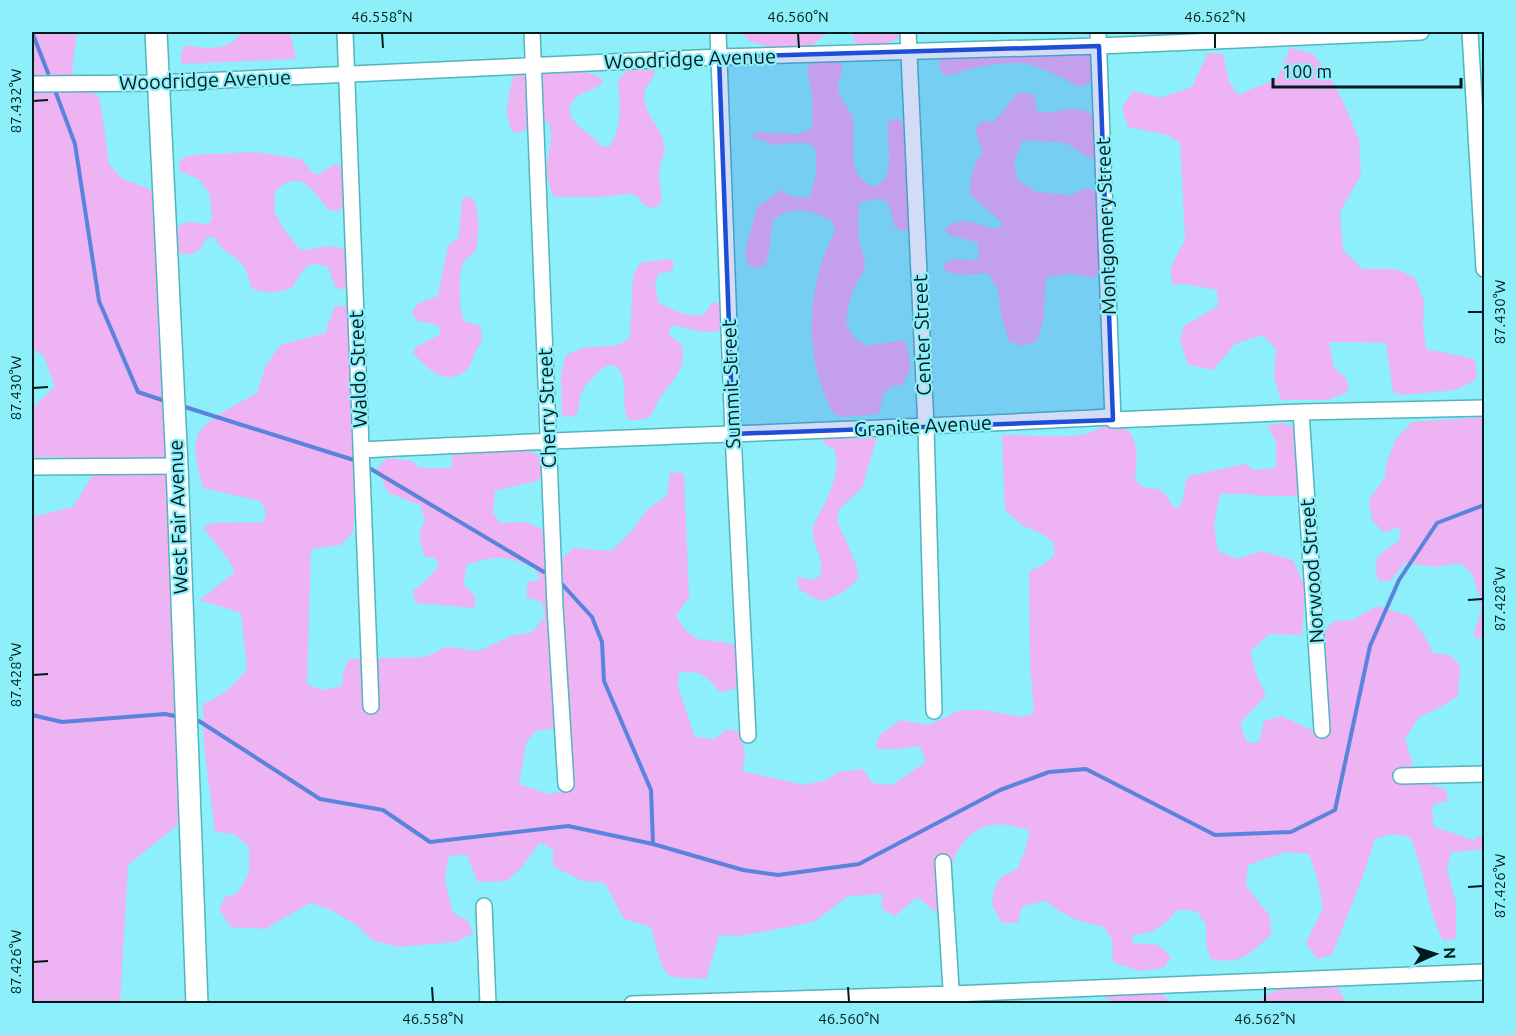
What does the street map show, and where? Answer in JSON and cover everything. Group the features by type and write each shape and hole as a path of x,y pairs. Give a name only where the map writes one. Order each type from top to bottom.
{"street":[{"name":"West Fair Avenue","path":"156,32 177,466 197,1004"},
{"name":"Waldo Street","path":"345,32 371,706"},
{"name":"Cherry Street","path":"532,32 555,607 566,784"},
{"name":"Summit Street","path":"718,32 733,434 748,735"},
{"name":"Center Street","path":"908,32 926,427 934,711"},
{"name":"Woodridge Avenue","path":"32,84 157,83 719,57 909,51 1099,39 1421,32"},
{"path":"1470,32 1485,269"},
{"name":"Montgomery Street","path":"1099,39 1113,420"},
{"name":"Granite Avenue","path":"361,450 926,427 1109,417 1113,420 1301,412 1485,408"},
{"name":"Norwood Street","path":"1301,412 1322,730"},
{"path":"32,467 177,466"},
{"path":"1401,776 1485,774"},
{"path":"944,862 952,999"},
{"path":"484,906 488,1004"},
{"path":"632,1004 952,999 1485,972"}],"highlighted area":[{"path":"1099,46 1113,420 733,434 719,57"}],"shaded area":[{"path":"32,32 77,32 72,72 100,99 109,164 121,178 156,192 181,822 128,865 120,1003 32,1003 32,517 73,507 93,475 64,457 32,457 32,409 55,386 43,355 32,348"},
{"path":"240,32 290,32 295,59 182,64 180,56 185,45 200,48 222,47 240,35"},
{"path":"740,32 824,32 824,35 813,45 789,49 765,46 750,41"},
{"path":"853,32 899,32 898,38 893,41 872,46 855,44"},
{"path":"1290,48 1313,54 1327,71 1359,139 1361,175 1340,212 1343,250 1362,269 1395,269 1415,278 1424,301 1423,326 1426,349 1475,359 1477,379 1456,390 1403,395 1393,392 1386,343 1329,342 1334,368 1346,378 1349,391 1328,400 1281,400 1274,377 1276,349 1263,335 1235,344 1213,370 1188,365 1180,340 1184,326 1218,306 1217,290 1185,284 1173,285 1171,277 1172,266 1185,239 1180,142 1164,134 1128,127 1122,108 1133,91 1160,98 1192,87 1208,53 1223,54 1229,81 1238,95 1277,79"},
{"path":"1090,53 1094,61 1094,79 1081,86 1031,65 1007,63 944,75 939,65 943,55"},
{"path":"825,60 842,64 838,83 839,91 853,120 853,157 858,174 864,181 873,187 886,177 889,159 888,122 897,118 904,124 906,133 912,228 905,232 895,227 888,203 881,199 860,202 859,241 865,261 864,271 850,298 846,323 855,339 867,346 905,340 910,369 901,385 892,386 883,394 879,414 843,417 834,414 817,370 813,346 814,299 818,275 835,231 832,221 802,210 789,212 773,220 765,266 754,268 747,264 745,251 757,207 782,190 794,197 809,197 815,179 816,166 815,147 806,143 774,145 750,136 759,132 799,134 812,128 812,95 807,69 813,62"},
{"path":"641,68 655,71 644,96 647,109 665,146 659,172 661,204 655,208 645,206 638,197 630,194 554,197 547,173 551,139 548,122 540,120 523,131 513,133 510,126 507,112 514,75 574,71 603,80 601,85 577,96 569,107 570,114 577,124 601,146 609,147 619,124 618,81 626,70"},
{"path":"1017,93 1034,94 1037,112 1075,109 1097,118 1096,157 1089,158 1067,143 1023,140 1014,162 1018,180 1036,192 1071,195 1086,188 1097,191 1102,263 1095,278 1070,274 1046,278 1043,321 1037,341 1021,346 1009,341 1001,315 998,291 989,273 961,275 945,271 944,263 955,259 977,260 979,252 977,242 949,235 945,228 954,223 968,221 985,227 1001,228 1001,221 970,195 972,172 983,152 975,131 981,121 993,122"},
{"path":"254,152 301,159 312,172 318,175 335,164 344,166 346,205 338,211 329,210 306,185 293,181 275,191 274,211 299,249 331,246 343,249 348,258 348,284 343,290 335,287 328,267 314,264 305,268 292,288 272,292 253,289 244,267 221,247 214,237 207,237 197,252 179,253 178,226 187,222 208,224 212,220 210,195 199,179 181,172 178,165 184,157"},
{"path":"470,196 478,214 478,237 476,251 470,255 461,269 460,304 464,321 481,327 482,342 467,370 458,375 445,377 433,372 413,354 415,347 440,335 440,328 435,324 417,321 412,313 417,304 438,296 448,246 459,237 462,199"},
{"path":"668,259 673,261 674,268 658,274 655,285 658,302 674,310 695,316 705,313 714,302 721,304 724,324 721,329 709,332 674,325 669,330 669,335 681,344 683,353 681,367 652,414 647,418 628,420 623,378 615,365 605,366 587,383 580,396 576,415 566,417 562,415 561,374 566,355 583,348 619,345 630,337 633,276 640,263"},
{"path":"335,306 350,306 356,490 353,532 341,545 311,549 307,685 324,690 342,686 343,673 349,659 425,657 447,647 479,651 511,636 533,632 545,616 542,602 526,597 528,582 540,580 536,570 517,561 502,558 466,565 464,585 475,596 475,608 415,603 413,590 439,566 436,558 425,557 421,546 420,534 425,520 420,505 388,493 377,469 387,458 412,461 419,468 451,468 453,452 521,447 543,458 540,480 495,491 493,513 500,523 526,522 543,530 548,559 560,561 573,548 612,551 630,533 647,510 667,496 670,472 684,474 689,597 676,616 684,627 697,638 738,647 740,665 735,689 720,692 703,675 687,671 679,672 678,687 695,737 714,739 728,729 740,732 745,754 742,771 804,785 827,780 838,772 863,769 872,783 892,785 926,762 920,746 875,749 880,735 900,720 929,725 961,710 984,710 1022,717 1034,713 1030,667 1029,572 1054,556 1054,542 1037,531 1023,526 1005,510 1002,435 1072,436 1086,434 1108,426 1118,426 1131,434 1134,440 1135,479 1142,487 1163,492 1177,508 1182,501 1189,476 1245,464 1254,470 1276,468 1276,441 1267,426 1282,423 1293,427 1301,495 1220,494 1214,525 1218,551 1237,559 1261,551 1293,560 1305,587 1302,635 1269,634 1250,652 1256,674 1266,695 1240,724 1247,743 1259,742 1264,721 1281,716 1322,735 1328,728 1325,630 1334,621 1352,620 1377,606 1410,616 1424,635 1433,653 1450,655 1460,665 1458,696 1419,717 1405,739 1418,782 1446,789 1448,801 1434,804 1432,810 1434,827 1473,840 1484,835 1484,851 1451,852 1447,870 1456,902 1456,938 1443,941 1433,916 1410,837 1392,834 1375,839 1332,955 1317,959 1306,943 1323,908 1317,877 1309,854 1286,852 1248,865 1246,886 1270,916 1271,935 1257,948 1238,959 1211,959 1206,945 1206,925 1197,911 1177,910 1158,928 1147,933 1133,935 1132,943 1158,945 1171,957 1164,968 1139,971 1113,962 1112,940 1104,927 1073,918 1046,901 1022,906 1018,923 1002,923 992,905 994,890 1000,878 1017,869 1030,831 1007,825 987,826 969,836 954,859 949,891 937,913 917,897 895,916 881,908 883,894 848,896 814,922 741,936 719,935 706,979 679,978 667,973 661,962 651,927 624,919 605,883 583,881 553,866 553,850 540,842 522,867 507,881 478,882 466,854 448,857 445,880 453,913 468,921 473,933 456,942 398,947 372,940 357,925 331,910 310,903 265,929 231,927 219,909 225,897 238,893 249,873 249,847 234,834 215,832 204,746 203,704 228,690 247,669 241,613 200,600 235,572 203,527 213,523 264,522 266,511 260,501 203,488 195,449 196,442 201,430 207,424 257,393 265,367 280,345 325,333","holes":["557,728 571,761 571,790 548,794 519,784 526,743 536,731"]},
{"path":"1484,417 1484,637 1475,638 1474,633 1481,612 1480,597 1472,574 1460,563 1436,567 1405,563 1391,580 1380,582 1375,572 1378,556 1400,540 1400,529 1393,528 1383,532 1372,520 1369,500 1385,477 1387,461 1396,439 1412,422"},
{"path":"874,432 877,437 862,488 839,509 837,521 857,566 858,578 842,592 823,601 799,589 797,578 814,579 819,577 821,571 813,528 831,489 837,464 834,449 823,443 823,437"},
{"path":"1329,984 1339,989 1346,1003 1261,1004 1263,997 1287,985"},
{"path":"1115,990 1153,990 1165,997 1169,1003 1142,1001 1112,1003 1105,997"}],"waterway":[{"path":"32,32 48,73"},
{"path":"56,93 75,144 99,301 138,392 162,400"},
{"path":"185,407 357,461"},
{"path":"371,469 544,572"},
{"path":"193,720 199,721 320,799 383,810 430,842 568,826 653,844 743,870 778,875 859,864 1000,790 1049,772 1086,769 1215,835 1291,832 1335,810 1370,646 1399,580 1437,523 1484,505"},
{"path":"559,581 592,617 602,642 604,681 651,790 653,844"},
{"path":"32,715 62,722 165,714 180,717"}]}
